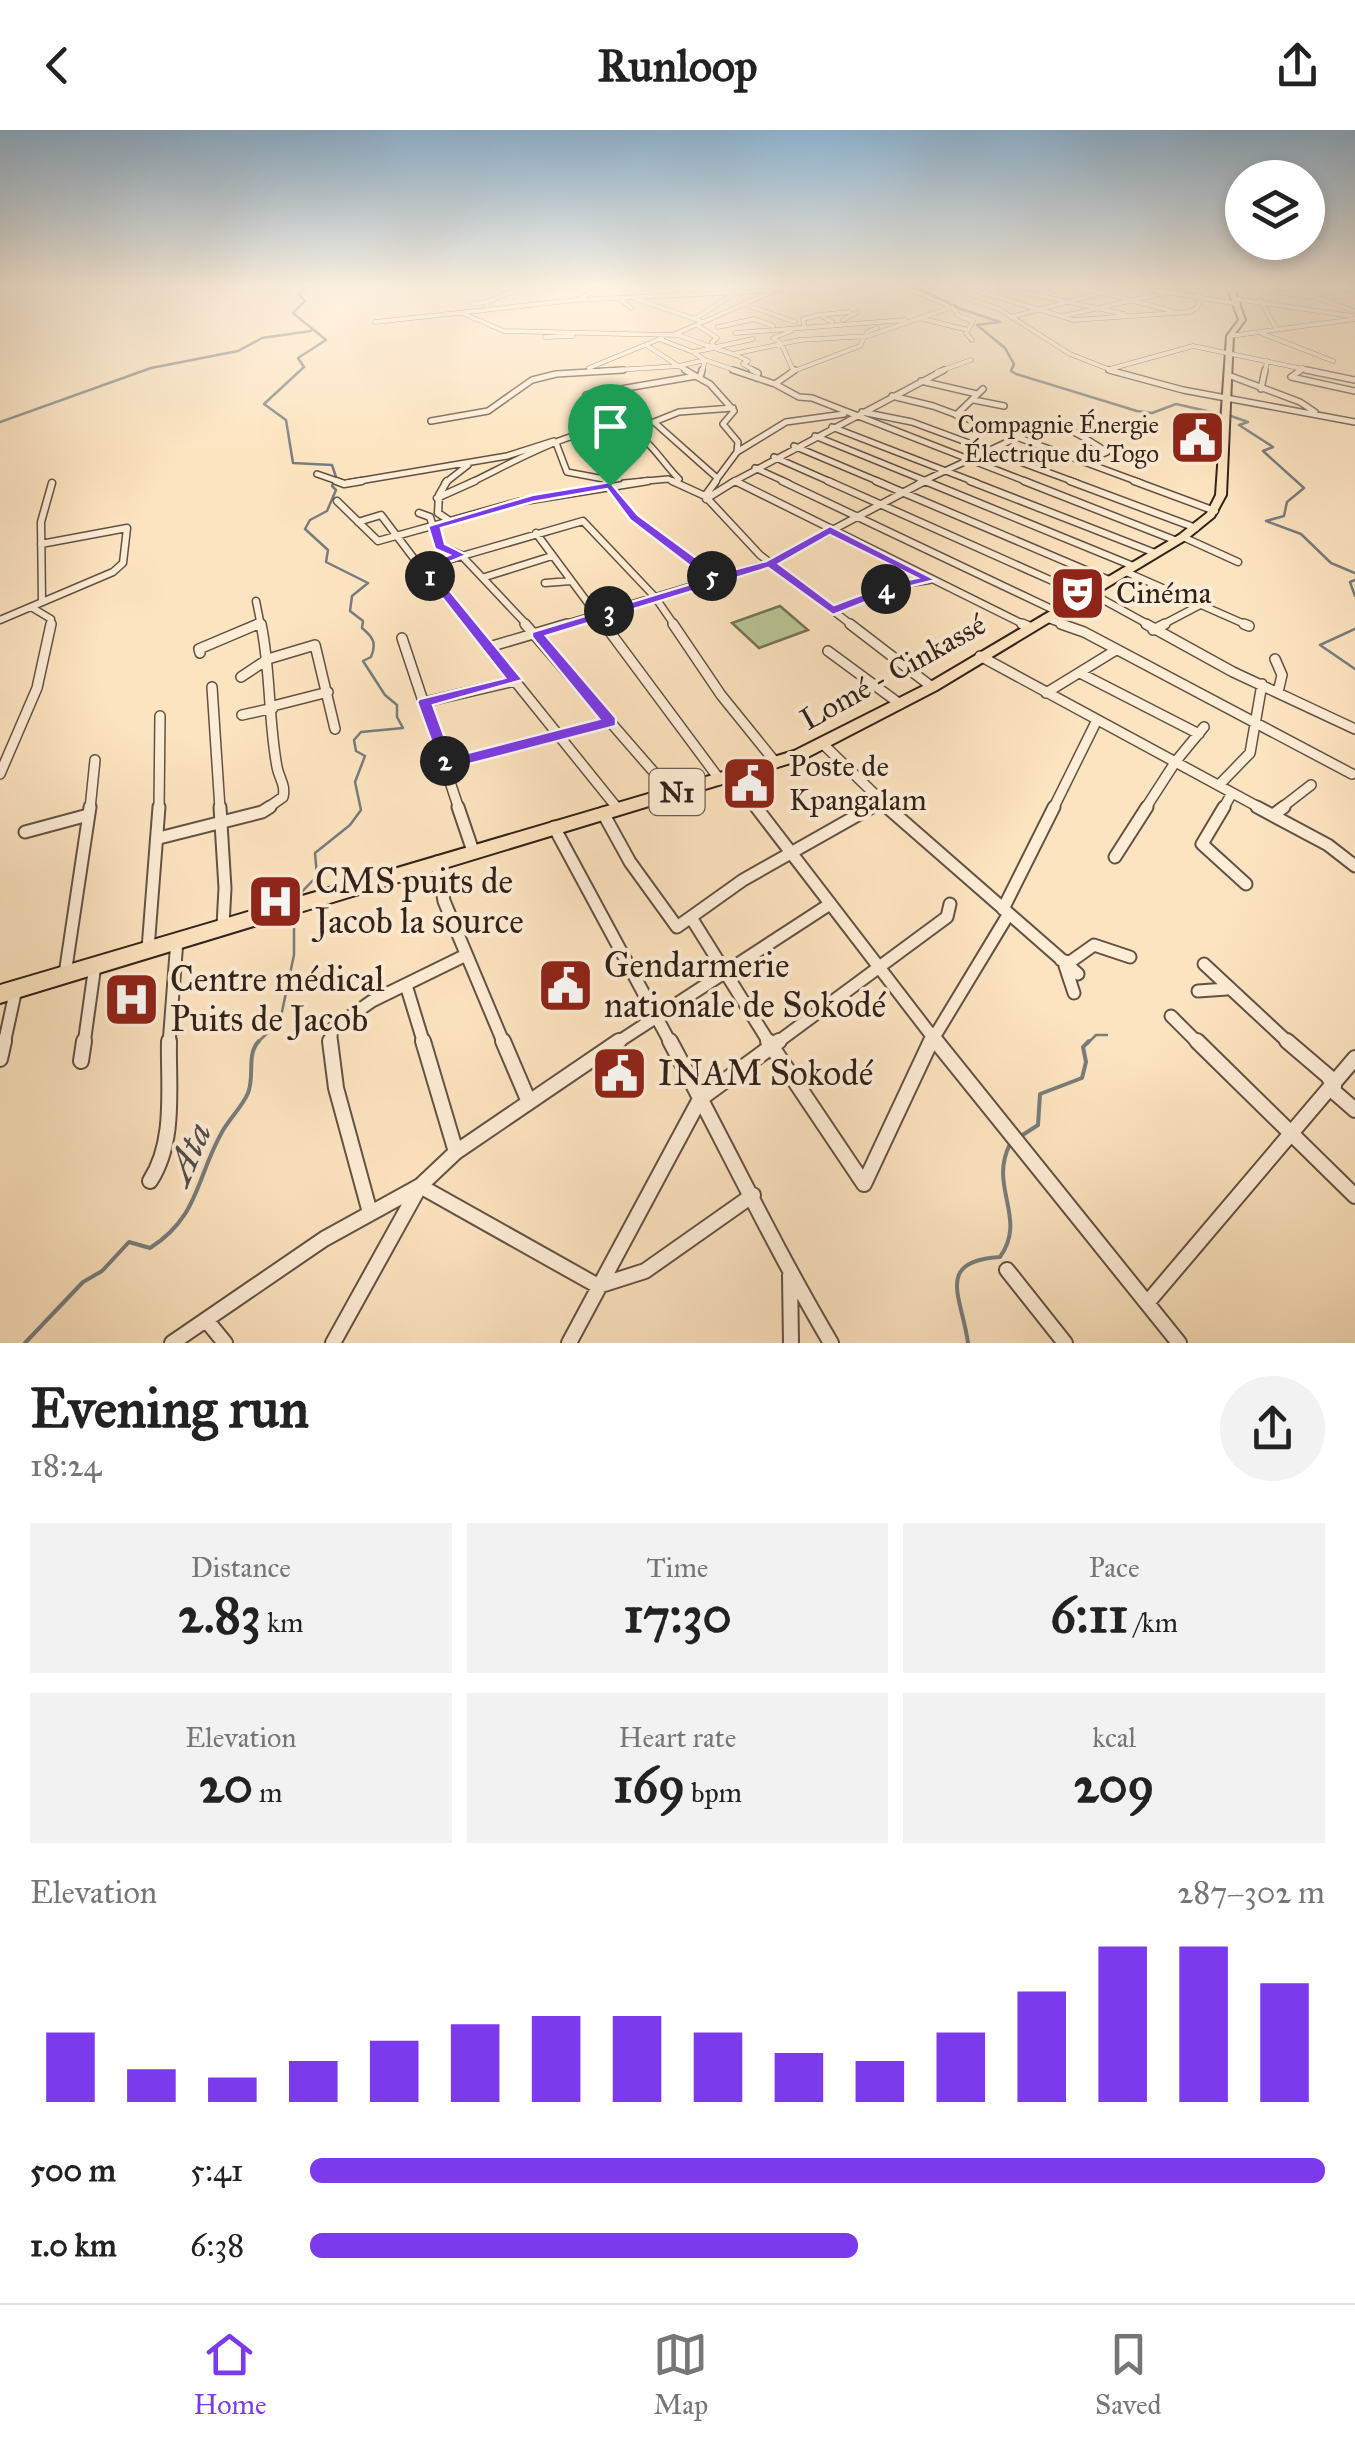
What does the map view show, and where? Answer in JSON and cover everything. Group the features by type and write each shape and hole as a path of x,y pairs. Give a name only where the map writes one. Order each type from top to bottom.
{"highway":[{"path":"1215,511 1221,494 1229,341"},
{"name":"Lomé - Cinkassé","path":"8,991 726,778 824,745 932,687 1155,554 1215,511"}],"street":[{"path":"576,372 656,341"},
{"path":"663,341 968,461 1185,535"},
{"path":"692,341 748,361 743,364 758,373 756,378"},
{"path":"714,341 714,348"},
{"path":"693,352 746,341"},
{"path":"757,341 769,346"},
{"path":"778,341 793,370"},
{"path":"733,354 802,341"},
{"path":"835,341 845,349"},
{"path":"775,384 793,370 860,346 864,341"},
{"path":"1046,341 1062,352 1109,369 1355,422"},
{"path":"1280,341 1333,361 1305,368 1290,377"},
{"path":"646,345 698,377 733,408"},
{"path":"1109,369 1185,347 1228,352 1355,380"},
{"path":"431,421 475,416 503,404 532,380 706,360"},
{"path":"698,377 706,360"},
{"path":"706,497 852,415 950,365 972,360"},
{"path":"1261,389 1267,361"},
{"path":"1228,375 1317,414"},
{"path":"638,438 643,430 638,423 586,395 698,377"},
{"path":"1290,377 1355,392"},
{"path":"1290,377 1294,410"},
{"path":"921,381 1004,406"},
{"path":"956,415 984,389"},
{"path":"892,396 956,415 1215,511"},
{"path":"733,408 732,416 723,424 738,442 737,452"},
{"path":"716,477 654,422 680,412 733,408"},
{"path":"862,412 897,418 988,451 1185,535 1238,562"},
{"path":"706,497 716,477 737,452 774,424 822,414 852,415"},
{"path":"489,648 770,564 1032,426 1066,426 1107,452 1084,462"},
{"path":"832,427 1155,554"},
{"path":"317,474 344,484 476,462 558,441 623,430 634,432 664,467 706,497 770,564 932,687"},
{"path":"815,436 1129,568 1249,626"},
{"path":"558,441 567,472 602,478 634,517 716,579"},
{"path":"437,498 558,441"},
{"path":"794,446 1109,580"},
{"path":"774,457 1086,594 1355,729"},
{"path":"450,521 438,512 440,488 476,462"},
{"path":"755,468 1050,615 1352,774"},
{"path":"378,541 532,498 666,479 690,487"},
{"path":"735,482 1029,627"},
{"path":"42,602 40,522 52,483"},
{"path":"337,501 378,541 405,548"},
{"path":"419,513 430,517 439,546 461,555 484,577 672,794"},
{"path":"358,522 381,516 415,560"},
{"path":"776,762 721,696 655,598 583,521 424,567 560,734 610,811 630,862 677,927 743,880 882,802"},
{"path":"0,620 113,572 123,563 127,528 42,544"},
{"path":"536,532 726,778 791,854 1180,1343"},
{"path":"484,577 552,556"},
{"path":"833,611 896,586 930,580"},
{"path":"545,584 571,581"},
{"path":"159,838 262,812 283,797 285,789 277,770 275,706 256,601"},
{"path":"1153,630 1200,605"},
{"path":"0,774 37,688 40,663 50,640 51,619 31,607"},
{"path":"200,653 199,650 260,623"},
{"path":"402,638 472,851"},
{"path":"241,677 268,659 314,645 335,729"},
{"path":"1046,693 1116,650"},
{"path":"828,651 900,704"},
{"path":"980,656 1328,845 1355,866"},
{"path":"1275,659 1282,675 1278,692"},
{"path":"1080,672 1202,730 1176,761 1115,857"},
{"path":"424,702 516,680"},
{"path":"1218,785 1250,753 1262,684"},
{"path":"212,687 223,926"},
{"path":"242,715 328,692"},
{"path":"275,706 292,698 291,694"},
{"path":"148,949 159,838 160,716"},
{"path":"692,919 864,1184 933,1037 1006,912 1097,720"},
{"path":"446,764 610,722"},
{"path":"824,745 882,802 1078,974"},
{"path":"65,974 86,854 95,760"},
{"path":"1273,815 1310,784"},
{"path":"1232,794 1202,844 1246,884"},
{"path":"25,832 88,815"},
{"path":"554,827 831,1343"},
{"path":"437,862 444,901 529,1102"},
{"path":"333,1343 420,1186 456,1152 724,970 755,956 830,904"},
{"path":"570,1343 700,1099 946,917 950,904"},
{"path":"150,1181 164,1160 167,1138 169,1032 177,940"},
{"path":"1060,960 1070,962 1094,945 1130,957"},
{"path":"369,1209 328,1040 338,1021 466,955"},
{"path":"1060,960 1071,975 1069,984 1074,993"},
{"path":"1204,964 1328,1076 1333,1088 1355,1110"},
{"path":"81,1061 96,965"},
{"path":"406,985 456,1152"},
{"path":"1198,992 1227,988"},
{"path":"0,1060 8,991"},
{"path":"1171,1016 1211,1050 1232,1079 1274,1113 1292,1136 1355,1196"},
{"path":"1148,1302 1355,1058"},
{"path":"172,1343 318,1239 369,1209 420,1186"},
{"path":"420,1186 598,1286 626,1282 665,1262 753,1194"},
{"path":"1007,1270 1066,1343"},
{"path":"790,1272 791,1343"},
{"path":"207,1321 225,1343"}],"green space":[{"path":"780,606 808,630 759,648 732,623"}],"waterway":[{"path":"0,422 151,368 238,351 257,341"},
{"name":"Ata","path":"297,897 317,876 315,853 350,825 361,810 355,782 365,756 356,751 354,740 361,732 403,728 397,717 397,705 385,695 363,661 371,657 373,641 362,628 363,621 350,611 352,596 368,583 326,562 328,550 305,529 310,520 327,511 336,490 332,486 336,477 332,465 293,463 286,420 264,404 304,367 298,358 325,341"},
{"path":"996,341 1005,348 1014,364 1011,371 1016,374 1137,411 1152,413 1176,404 1220,414"},
{"path":"1228,415 1248,422 1239,425 1273,447 1263,451 1304,488 1287,502 1284,516 1266,521 1301,534 1331,563 1355,573"},
{"path":"1355,580 1350,582 1355,596"},
{"path":"1355,629 1320,645 1355,669"},
{"name":"Ata","path":"259,1042 280,1021 294,955 294,911"},
{"path":"1087,1044 1096,1035 1107,1035"},
{"path":"1021,1136 1038,1125 1040,1094 1082,1078 1086,1062 1083,1047 1089,1041"},
{"name":"Ata","path":"25,1343 83,1282 102,1271 129,1242 150,1248 178,1223 195,1196 222,1132 248,1093 253,1052 259,1042"},
{"path":"968,1343 958,1297 959,1274 979,1260 1000,1257 1008,1243 1010,1215 1003,1174 1010,1144"}],"place":[{"name":"Compagnie Énergie Électrique du Togo","path":"1198,438"},
{"name":"Cinéma","path":"1077,593"},
{"name":"Poste de Kpangalam","path":"750,783"},
{"name":"CMS puits de Jacob la source","path":"276,901"},
{"name":"Gendarmerie nationale de Sokodé","path":"565,985"},
{"name":"Centre médical Puits de Jacob","path":"131,999"},
{"name":"INAM Sokodé","path":"619,1073"}],"route":[{"path":"610,486 532,498 434,526 439,546 461,555 424,567 516,680 424,702 446,764 610,722 536,634 770,564 833,611 896,586 930,580 830,530 770,564 716,579 644,526 610,486"}]}
